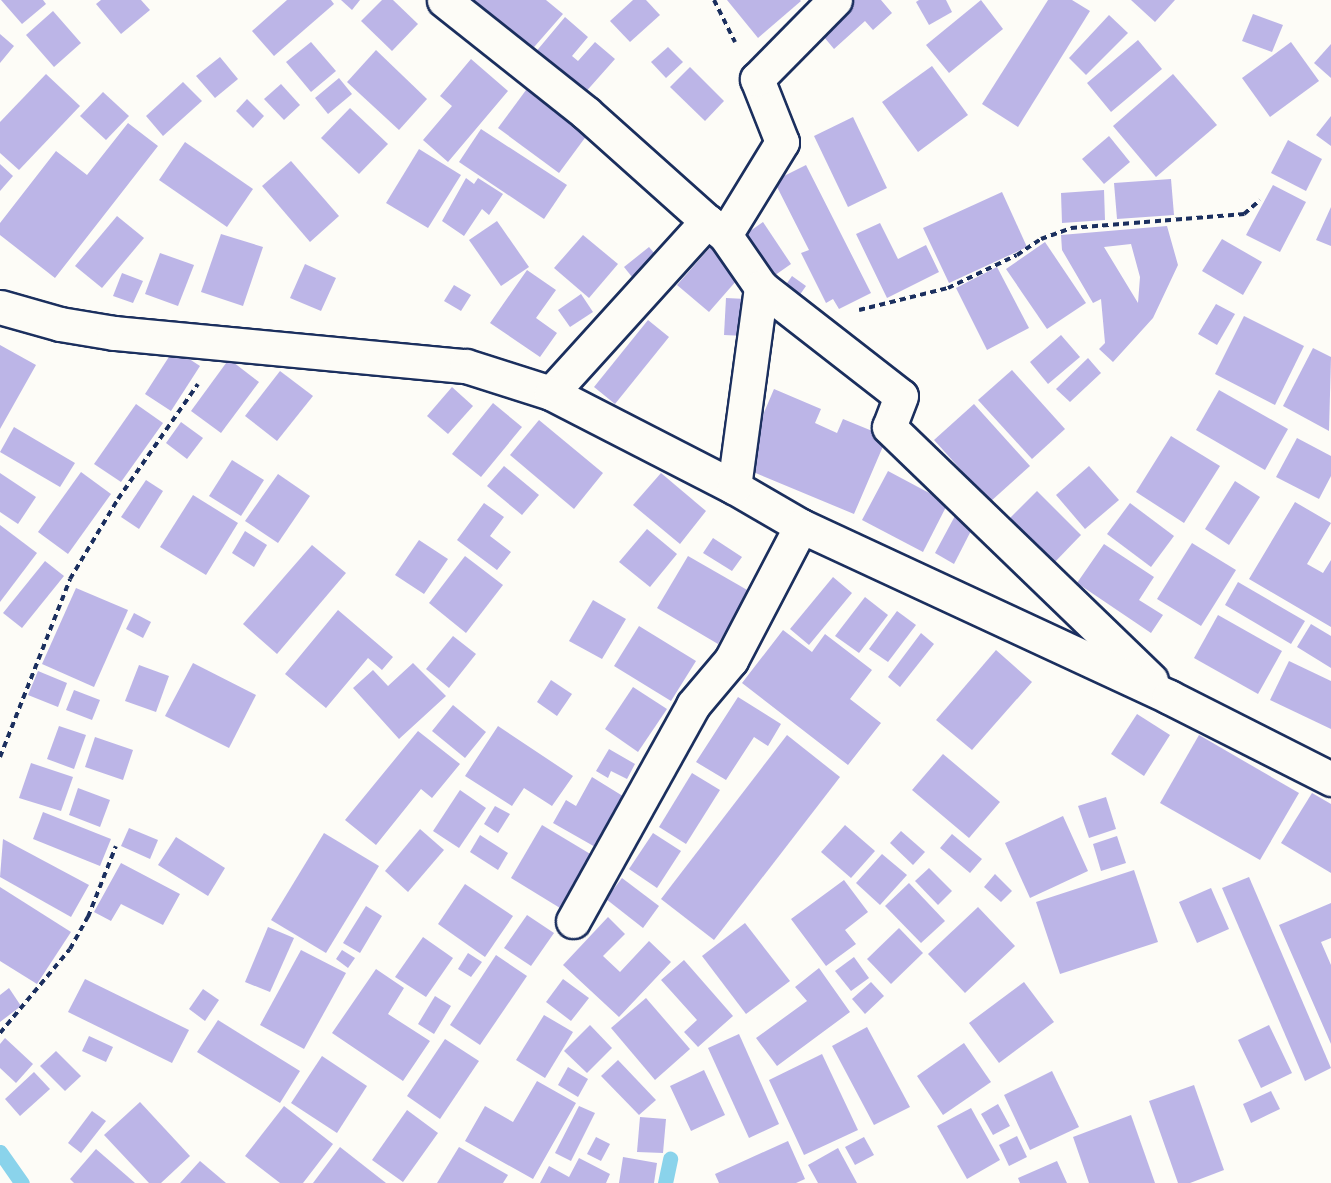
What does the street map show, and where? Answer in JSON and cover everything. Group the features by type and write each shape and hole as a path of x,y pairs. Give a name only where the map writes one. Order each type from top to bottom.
{"street":[{"path":"444,0 586,113 716,228 761,287 901,396 890,427 1169,697"},
{"path":"551,393 716,228 782,142 757,79 835,0"},
{"path":"734,487 761,287"},
{"path":"0,307 60,324 103,331 466,366 551,393 734,487 801,526 1169,697 1331,779"},
{"path":"573,921 693,705 731,660 801,526"}],"path":[{"path":"805,321 948,288 1017,255 1041,239 1071,228 1244,214 1260,200"},
{"path":"0,757 70,579 118,499 226,343"},
{"path":"0,1033 70,949 88,917 116,846"}],"building":[{"path":"1,0 43,0 46,4 22,24"},
{"path":"101,0 141,0 150,10 121,34 96,4"},
{"path":"287,0 331,0 334,4 274,56 252,31"},
{"path":"341,0 360,0 352,10"},
{"path":"382,0 393,0 418,24 392,51 361,21"},
{"path":"466,0 546,0 563,14 528,54"},
{"path":"633,0 646,0 660,15 630,42 610,21"},
{"path":"727,0 800,0 801,1 758,38"},
{"path":"854,0 881,0 892,13 873,30 865,21 834,49 819,31"},
{"path":"946,0 952,12 929,25 916,2"},
{"path":"981,0 1003,29 949,73 926,45"},
{"path":"1048,0 1072,0 1090,11 1018,127 982,104"},
{"path":"1131,0 1175,0 1155,22"},
{"path":"53,11 81,43 54,67 26,35"},
{"path":"1253,14 1283,25 1272,52 1242,41"},
{"path":"1109,15 1128,33 1086,75 1069,58"},
{"path":"565,17 588,37 572,56 578,61 595,42 615,59 583,95 534,54"},
{"path":"0,34 14,46 0,63"},
{"path":"1138,40 1162,69 1111,112 1087,83"},
{"path":"311,42 336,71 311,92 286,62"},
{"path":"1291,42 1319,81 1270,117 1242,78"},
{"path":"1331,44 1331,78 1314,63"},
{"path":"668,47 683,62 666,78 651,62"},
{"path":"376,50 427,99 399,130 347,82"},
{"path":"220,57 238,79 215,98 196,76"},
{"path":"471,59 508,91 448,162 423,140 452,106 440,96"},
{"path":"932,66 968,115 918,152 882,102"},
{"path":"690,67 724,101 705,121 670,87"},
{"path":"46,74 80,106 19,170 0,153 0,122"},
{"path":"1173,74 1217,125 1156,177 1113,126"},
{"path":"339,78 352,94 328,114 315,98"},
{"path":"183,82 202,101 163,136 146,116"},
{"path":"281,84 300,105 284,120 264,99"},
{"path":"529,86 590,131 559,173 498,128"},
{"path":"103,92 129,116 106,140 80,116"},
{"path":"247,99 264,116 253,128 236,111"},
{"path":"350,108 388,144 359,174 321,138"},
{"path":"1331,116 1331,146 1316,135"},
{"path":"853,117 887,188 848,207 814,136"},
{"path":"128,123 158,146 55,278 0,235 0,223 56,151 87,175"},
{"path":"481,129 567,185 544,219 459,162"},
{"path":"1109,136 1130,162 1104,184 1082,159"},
{"path":"1288,140 1322,159 1306,191 1271,173"},
{"path":"185,142 253,189 227,227 159,180"},
{"path":"419,149 461,175 428,228 386,203"},
{"path":"291,161 339,216 310,242 262,186"},
{"path":"0,164 13,176 0,191"},
{"path":"806,165 871,293 839,309 833,299 826,303 801,253 809,250 774,181"},
{"path":"466,178 474,184 478,178 503,194 489,215 482,209 464,236 442,221"},
{"path":"1171,179 1174,215 1117,219 1114,183"},
{"path":"1273,185 1306,202 1280,252 1246,235"},
{"path":"1104,190 1105,220 1062,223 1061,193"},
{"path":"1002,192 1027,247 949,283 923,228"},
{"path":"1331,207 1331,246 1316,240"},
{"path":"117,216 144,238 102,288 75,266"},
{"path":"497,221 529,267 501,286 469,240"},
{"path":"763,222 791,264 771,278 743,236"},
{"path":"880,223 898,259 926,245 939,272 887,298 856,234"},
{"path":"1167,226 1178,265 1153,318 1113,362 1099,349 1105,343 1101,299 1093,303 1062,250 1061,235","holes":["1131,244 1140,277 1138,303 1104,247"]},
{"path":"221,234 263,247 243,306 201,292"},
{"path":"583,235 618,264 589,298 554,268"},
{"path":"1222,239 1262,262 1243,295 1202,271"},
{"path":"1045,242 1086,303 1047,329 1006,269"},
{"path":"713,244 744,272 709,312 677,285"},
{"path":"649,247 661,261 636,282 624,267"},
{"path":"160,253 194,265 178,306 145,294"},
{"path":"305,264 336,278 321,311 290,298"},
{"path":"997,267 1029,328 987,350 956,288"},
{"path":"527,270 556,290 536,318 557,333 540,357 490,323"},
{"path":"122,273 143,281 133,303 113,296"},
{"path":"792,276 806,286 799,296 785,286"},
{"path":"454,285 471,295 461,311 444,301"},
{"path":"581,294 593,312 570,327 558,310"},
{"path":"726,298 746,299 745,336 724,335"},
{"path":"1216,304 1235,314 1217,345 1198,334"},
{"path":"1244,316 1304,346 1275,405 1215,374"},
{"path":"648,320 669,337 615,404 594,387"},
{"path":"1061,335 1080,357 1048,384 1030,362"},
{"path":"0,345 36,365 0,429"},
{"path":"1313,348 1331,357 1329,431 1283,406"},
{"path":"174,349 200,366 171,411 145,394"},
{"path":"1088,358 1101,373 1070,402 1056,389"},
{"path":"229,359 259,382 221,433 191,411"},
{"path":"1012,370 1065,429 1032,459 978,400"},
{"path":"280,371 313,396 277,441 245,416"},
{"path":"452,387 473,406 448,434 427,416"},
{"path":"774,389 821,409 815,423 837,433 843,419 887,437 854,514 741,467"},
{"path":"1219,390 1288,429 1265,470 1196,430"},
{"path":"493,403 522,427 481,477 452,454"},
{"path":"136,404 163,423 121,482 94,464"},
{"path":"974,404 1030,466 990,502 934,440"},
{"path":"539,420 603,473 574,509 510,455"},
{"path":"181,422 203,438 187,459 166,443"},
{"path":"14,427 75,463 60,487 0,452"},
{"path":"1171,436 1220,466 1184,523 1136,492"},
{"path":"1297,438 1331,456 1331,476 1319,499 1276,477"},
{"path":"232,460 264,480 241,516 209,496"},
{"path":"504,466 539,495 522,515 487,486"},
{"path":"1089,466 1119,500 1085,529 1056,495"},
{"path":"888,471 948,503 923,552 862,520"},
{"path":"81,472 111,494 68,554 38,532"},
{"path":"0,473 36,497 18,524 0,512"},
{"path":"661,473 706,511 680,544 633,505"},
{"path":"278,474 310,496 278,543 245,521"},
{"path":"146,480 163,491 139,529 121,517"},
{"path":"1235,481 1260,497 1229,545 1205,529"},
{"path":"1037,491 1081,535 1052,565 1008,520"},
{"path":"193,495 238,523 206,575 160,547"},
{"path":"1295,502 1331,523 1307,564 1323,573 1331,560 1331,627 1249,579"},
{"path":"484,503 504,517 490,536 511,552 497,570 457,540"},
{"path":"1130,503 1174,536 1151,567 1107,534"},
{"path":"956,514 975,523 954,564 935,553"},
{"path":"0,525 37,553 0,602"},
{"path":"647,529 677,554 650,587 619,562"},
{"path":"245,531 267,545 254,567 232,553"},
{"path":"713,538 742,557 732,571 703,553"},
{"path":"419,540 448,559 424,594 395,575"},
{"path":"1192,543 1236,570 1201,626 1157,599"},
{"path":"1104,544 1154,577 1139,600 1163,615 1151,633 1077,583"},
{"path":"312,545 346,573 277,654 243,624"},
{"path":"465,556 503,585 466,633 429,603"},
{"path":"688,556 749,591 718,644 657,608"},
{"path":"45,561 64,576 22,628 3,613"},
{"path":"833,577 852,593 809,645 790,629"},
{"path":"1238,582 1305,621 1291,644 1225,605"},
{"path":"76,588 128,610 94,687 42,664"},
{"path":"865,597 888,615 859,653 835,636"},
{"path":"593,600 626,619 602,659 569,641"},
{"path":"338,610 393,657 382,670 368,658 326,708 285,674"},
{"path":"897,611 916,625 888,662 869,649"},
{"path":"134,613 151,622 143,638 126,629"},
{"path":"1218,615 1282,651 1258,694 1194,658"},
{"path":"1311,624 1331,636 1331,668 1297,647"},
{"path":"639,626 696,661 671,701 614,666"},
{"path":"783,630 812,652 825,634 872,670 850,699 881,723 848,765 742,683"},
{"path":"921,633 934,644 900,687 888,677"},
{"path":"453,636 476,654 449,688 426,669"},
{"path":"996,650 1032,682 972,750 936,720"},
{"path":"1289,661 1331,681 1331,729 1270,700"},
{"path":"193,663 256,695 229,748 165,716"},
{"path":"413,663 446,696 399,739 353,688 373,670 388,686"},
{"path":"139,665 169,676 156,712 125,701"},
{"path":"38,671 67,683 58,707 28,695"},
{"path":"551,680 572,694 557,716 537,702"},
{"path":"633,687 667,709 638,752 605,729"},
{"path":"74,690 100,700 92,720 66,710"},
{"path":"738,697 781,724 768,746 754,737 726,780 696,762"},
{"path":"453,705 486,732 465,758 432,731"},
{"path":"1137,714 1170,735 1144,776 1111,754"},
{"path":"59,726 86,735 74,769 47,759"},
{"path":"498,726 573,776 552,806 524,788 512,806 465,776"},
{"path":"418,731 460,764 432,798 421,789 376,845 345,820"},
{"path":"787,735 840,777 714,940 661,899"},
{"path":"1199,735 1299,793 1260,860 1160,803"},
{"path":"95,737 133,750 123,780 85,767"},
{"path":"609,749 635,764 627,779 611,771 608,778 596,771"},
{"path":"943,754 1000,802 969,838 912,790"},
{"path":"31,763 73,777 61,811 19,798"},
{"path":"692,773 720,790 686,844 659,827"},
{"path":"592,777 626,798 597,848 553,823 566,800 576,806"},
{"path":"78,788 110,800 100,827 69,815"},
{"path":"460,790 486,808 459,848 433,831"},
{"path":"1312,793 1331,804 1331,873 1281,843"},
{"path":"1106,797 1116,829 1089,838 1078,806"},
{"path":"495,806 510,814 498,833 484,824"},
{"path":"43,812 111,839 100,866 33,839"},
{"path":"1063,816 1088,871 1030,898 1005,843"},
{"path":"542,825 592,855 560,908 511,878"},
{"path":"845,825 875,851 851,878 821,852"},
{"path":"129,828 158,840 150,859 121,846"},
{"path":"420,829 444,850 408,892 385,871"},
{"path":"901,831 925,852 913,865 890,843"},
{"path":"324,833 379,866 326,953 271,920"},
{"path":"653,833 681,851 657,888 629,869"},
{"path":"952,834 982,859 970,873 940,848"},
{"path":"480,835 508,853 498,870 470,852"},
{"path":"1117,836 1126,863 1101,871 1093,844"},
{"path":"176,837 225,868 208,896 158,865"},
{"path":"3,839 89,885 71,917 0,877"},
{"path":"882,854 907,875 880,905 856,883"},
{"path":"121,863 180,894 163,925 121,904 111,921 94,912"},
{"path":"929,868 952,891 938,905 915,881"},
{"path":"1134,870 1158,942 1060,974 1036,902"},
{"path":"995,874 1012,891 1001,902 984,887"},
{"path":"1249,877 1331,1068 1305,1081 1222,888"},
{"path":"622,878 659,906 643,928 606,899"},
{"path":"844,880 868,912 845,930 856,944 826,966 791,919"},
{"path":"909,883 945,921 921,943 885,906"},
{"path":"465,884 513,916 485,957 438,924"},
{"path":"0,887 71,932 37,984 0,961"},
{"path":"1211,888 1229,929 1197,943 1179,902"},
{"path":"1331,903 1331,938 1321,942 1331,965 1331,1044 1279,925"},
{"path":"366,906 382,916 360,953 343,943"},
{"path":"978,907 1015,946 965,993 928,954"},
{"path":"527,915 554,933 531,966 504,948"},
{"path":"608,917 625,934 603,956 620,972 649,941 671,962 619,1017 563,965"},
{"path":"745,923 790,981 746,1014 702,956"},
{"path":"268,927 294,938 270,992 245,982"},
{"path":"899,928 923,953 891,984 867,959"},
{"path":"423,937 453,958 426,997 395,977"},
{"path":"301,950 346,973 304,1049 260,1025"},
{"path":"342,950 355,958 348,968 336,959"},
{"path":"468,953 482,962 471,977 458,969"},
{"path":"496,955 527,976 480,1045 450,1025"},
{"path":"854,957 869,978 851,991 835,971"},
{"path":"684,960 733,1016 698,1047 684,1032 697,1020 661,980"},
{"path":"819,968 850,1012 777,1066 756,1038 807,1001 795,987"},
{"path":"376,969 404,988 388,1014 430,1041 403,1081 332,1033"},
{"path":"85,979 189,1030 172,1063 68,1012"},
{"path":"563,979 589,998 571,1021 546,1002"},
{"path":"871,982 884,996 865,1014 852,999"},
{"path":"1024,982 1054,1022 999,1063 969,1023"},
{"path":"9,988 21,1006 0,1022 0,995"},
{"path":"203,989 219,1000 205,1021 189,1009"},
{"path":"435,996 451,1006 434,1034 418,1024"},
{"path":"646,998 690,1049 655,1080 611,1028"},
{"path":"544,1015 573,1032 545,1078 516,1060"},
{"path":"218,1020 300,1071 280,1103 197,1052"},
{"path":"590,1025 612,1048 587,1073 564,1051"},
{"path":"1269,1025 1292,1073 1261,1088 1238,1040"},
{"path":"867,1027 910,1107 874,1125 832,1046"},
{"path":"739,1034 779,1124 749,1138 708,1048"},
{"path":"89,1036 113,1047 106,1062 82,1051"},
{"path":"5,1038 33,1064 16,1083 0,1068 0,1044"},
{"path":"445,1039 479,1061 440,1119 407,1096"},
{"path":"964,1043 991,1082 943,1115 917,1076"},
{"path":"56,1051 81,1076 65,1091 40,1066"},
{"path":"822,1054 858,1130 804,1155 769,1080"},
{"path":"322,1056 367,1086 337,1133 291,1103"},
{"path":"618,1060 656,1100 639,1115 601,1076"},
{"path":"568,1067 588,1079 578,1097 558,1085"},
{"path":"704,1070 725,1115 691,1131 670,1086"},
{"path":"1052,1071 1079,1127 1030,1150 1004,1095"},
{"path":"34,1072 50,1089 20,1116 5,1099"},
{"path":"537,1081 576,1103 533,1179 465,1141 485,1106 513,1122"},
{"path":"1194,1085 1224,1170 1190,1183 1178,1183 1149,1101"},
{"path":"1271,1091 1280,1109 1251,1123 1243,1104"},
{"path":"140,1102 190,1156 161,1183 149,1183 104,1135"},
{"path":"998,1104 1010,1126 993,1135 981,1114"},
{"path":"284,1106 333,1144 303,1183 280,1183 245,1156"},
{"path":"579,1106 595,1113 571,1161 555,1153"},
{"path":"971,1108 1000,1160 967,1179 937,1126"},
{"path":"407,1110 438,1133 403,1182 372,1160"},
{"path":"92,1111 106,1121 81,1153 68,1143"},
{"path":"1131,1115 1155,1183 1089,1183 1073,1137"},
{"path":"640,1117 666,1119 663,1153 637,1152"},
{"path":"1017,1136 1027,1157 1009,1166 999,1145"},
{"path":"596,1137 610,1144 601,1161 587,1154"},
{"path":"864,1137 874,1155 855,1165 845,1147"},
{"path":"788,1141 805,1179 796,1183 719,1183 715,1174"},
{"path":"340,1147 386,1183 313,1183"},
{"path":"459,1147 508,1175 503,1183 437,1183"},
{"path":"838,1148 857,1183 818,1183 808,1165"},
{"path":"96,1149 135,1183 74,1183 70,1179"},
{"path":"623,1157 657,1163 654,1183 619,1183"},
{"path":"579,1158 610,1174 606,1183 540,1183 549,1166 569,1177"},
{"path":"200,1161 226,1183 180,1183"},
{"path":"1057,1161 1067,1183 1020,1183 1018,1178"}],"waterway":[{"path":"0,1152 22,1183"},
{"path":"665,1183 670,1159"}]}
